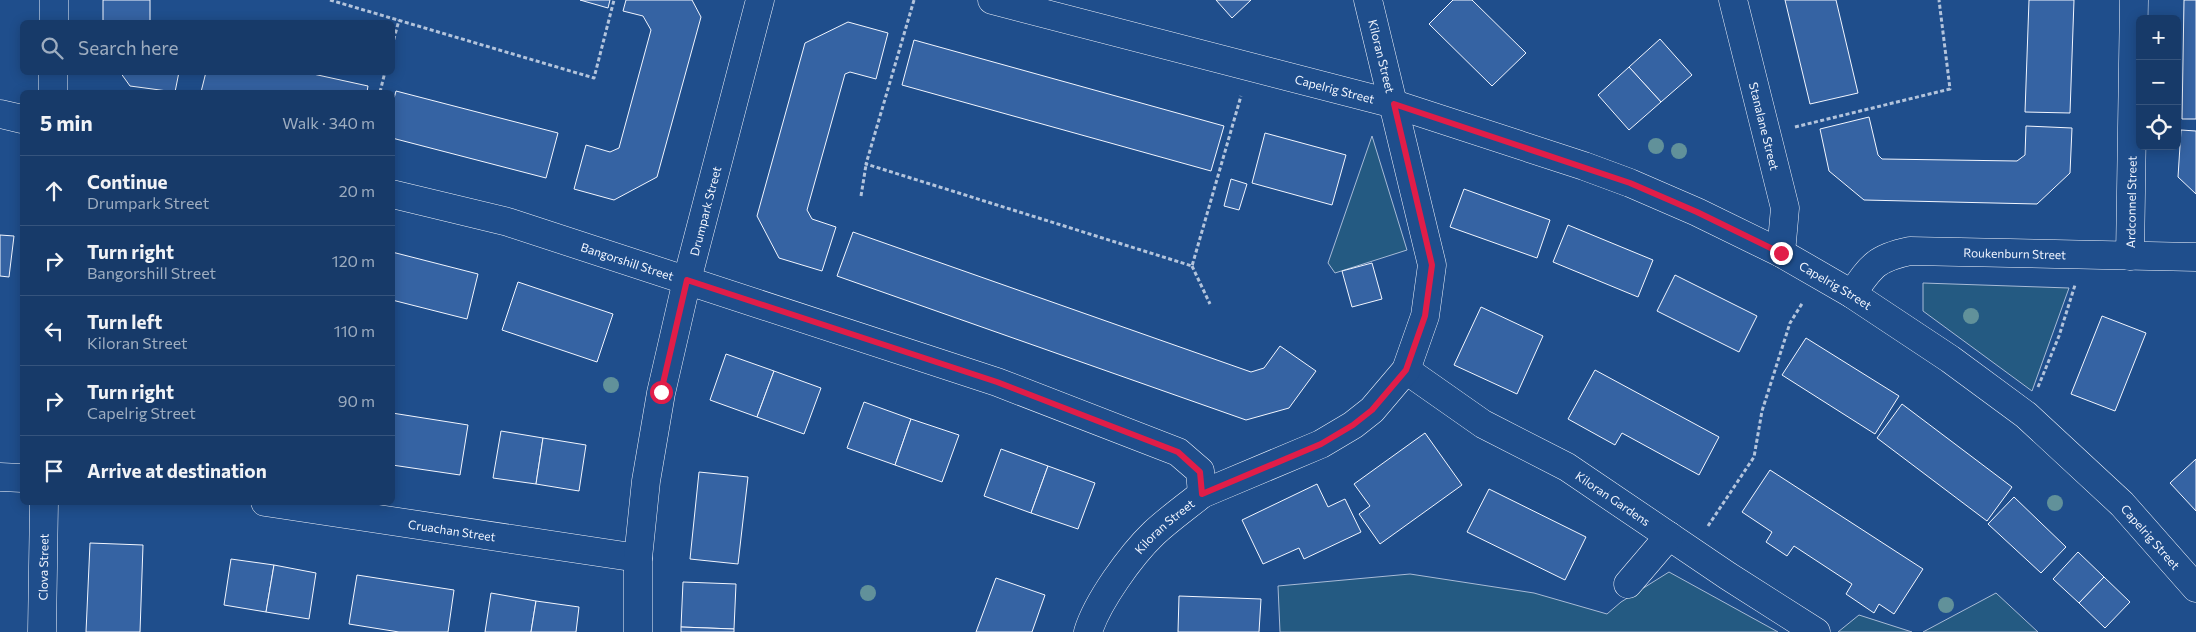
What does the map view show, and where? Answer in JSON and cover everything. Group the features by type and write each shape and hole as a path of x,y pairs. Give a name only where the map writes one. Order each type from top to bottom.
{"street":[{"path":"54,0 54,20"},
{"name":"Drumpark Street","path":"638,632 638,558 646,481 660,402 687,280 760,0"},
{"name":"Capelrig Street","path":"992,0 1394,104 1630,183 1697,212 1781,253 1852,294 1950,359 2026,415 2122,504 2196,588"},
{"name":"Kiloran Street","path":"1088,632 1093,616 1126,566 1154,534 1202,494 1321,444 1353,425 1372,410 1406,370 1425,316 1432,265 1368,0"},
{"name":"Stanalane Street","path":"1733,0 1786,208 1781,253"},
{"name":"Ardconnel Street","path":"2130,256 2134,0"},
{"path":"53,75 53,90"},
{"path":"0,114 20,119"},
{"name":"Bangorshill Street","path":"395,195 508,222 997,382 1178,452 1200,472 1202,494"},
{"name":"Roukenburn Street","path":"1852,294 1871,267 1889,255 1910,251 2196,257"},
{"name":"Kiloran Gardens","path":"1406,370 1483,424 1567,467 1816,632"},
{"path":"0,477 20,478"},
{"name":"Clova Street","path":"42,632 44,505"},
{"name":"Cruachan Street","path":"284,505 638,558"},
{"path":"1628,584 1669,536"}],"path":[{"path":"330,0 594,78 614,0"},
{"path":"861,196 866,164 914,0"},
{"path":"1768,133 1950,89 1940,0"},
{"path":"395,35 399,20"},
{"path":"1210,304 1192,266 1250,67"},
{"path":"380,90 384,75"},
{"path":"866,164 1192,266"},
{"path":"2026,415 2059,336 2085,254"},
{"path":"1692,551 1754,457 1762,411 1790,323 1819,275"}],"shaded area":[{"path":"1372,136 1407,250 1335,273 1328,263"},
{"path":"1923,283 2069,288 2032,391 1923,311"},
{"path":"1669,572 1778,632 1280,632 1278,586 1410,574 1534,593 1607,614 1621,602"},
{"path":"1996,593 2038,632 1923,632"},
{"path":"1859,615 1912,632 1838,632"}],"building":[{"path":"103,0 150,0 150,20 103,20"},
{"path":"580,0 610,0 608,8"},
{"path":"626,0 692,0 701,17 657,177 614,200 574,189 586,145 610,152 619,148 651,30 643,16 623,11"},
{"path":"1216,0 1251,0 1232,18"},
{"path":"1453,0 1472,0 1526,53 1492,86 1429,24"},
{"path":"1785,0 1836,0 1858,93 1810,104"},
{"path":"2029,0 2074,0 2070,113 2025,112"},
{"path":"2184,0 2196,0 2196,119 2182,119"},
{"path":"848,22 888,33 876,79 850,72 845,74 807,210 812,219 836,227 822,271 779,258 757,216 805,43"},
{"path":"1660,39 1692,75 1661,102 1629,67"},
{"path":"914,40 1224,126 1211,171 902,85"},
{"path":"1629,67 1661,102 1629,130 1598,95"},
{"path":"122,75 178,75 175,90 130,86"},
{"path":"205,75 318,75 368,86 367,90 202,90"},
{"path":"396,91 558,133 546,178 395,139"},
{"path":"1869,117 1878,155 1882,159 2017,161 2025,155 2026,126 2072,128 2070,173 2037,204 1864,200 1829,171 1820,129"},
{"path":"2181,130 2196,131 2196,194 2178,177"},
{"path":"1265,133 1346,155 1332,205 1252,183"},
{"path":"1231,179 1247,184 1239,210 1224,206"},
{"path":"1464,189 1550,220 1537,258 1450,227"},
{"path":"1568,225 1653,260 1638,297 1553,262"},
{"path":"853,232 1251,372 1264,368 1280,346 1316,371 1289,408 1246,420 837,276"},
{"path":"0,235 14,236 9,277 0,276"},
{"path":"395,253 478,274 467,319 395,301"},
{"path":"1372,263 1382,299 1352,307 1342,271"},
{"path":"1675,275 1757,316 1739,352 1657,311"},
{"path":"518,282 613,314 597,362 502,330"},
{"path":"1481,307 1543,336 1517,394 1454,365"},
{"path":"2102,316 2146,333 2115,411 2071,394"},
{"path":"1806,338 1899,396 1875,434 1782,375"},
{"path":"726,354 774,371 757,417 710,400"},
{"path":"1595,370 1719,437 1699,475 1622,433 1615,445 1568,419"},
{"path":"774,371 821,388 804,434 757,417"},
{"path":"864,402 911,419 895,465 847,448"},
{"path":"1902,404 2012,487 1987,521 1877,438"},
{"path":"395,413 468,425 460,475 395,465"},
{"path":"911,419 959,435 942,482 895,465"},
{"path":"501,431 543,438 536,484 493,478"},
{"path":"1425,433 1462,485 1380,544 1359,514 1370,506 1354,484"},
{"path":"543,438 586,445 579,491 536,484"},
{"path":"1001,449 1048,466 1031,513 984,496"},
{"path":"2196,459 2196,511 2170,483"},
{"path":"1048,466 1095,483 1078,529 1031,513"},
{"path":"1770,470 1923,569 1894,614 1879,604 1874,613 1846,594 1852,584 1794,546 1787,556 1766,542 1772,532 1742,512"},
{"path":"699,472 748,477 738,564 690,559"},
{"path":"1317,484 1328,507 1345,499 1361,532 1304,559 1299,548 1263,564 1242,520"},
{"path":"1489,489 1586,537 1565,580 1467,532"},
{"path":"2014,497 2066,547 2041,573 1988,524"},
{"path":"90,543 143,545 140,632 86,632"},
{"path":"2078,552 2104,577 2079,603 2053,579"},
{"path":"231,559 274,565 266,612 224,605"},
{"path":"274,565 316,573 309,619 266,612"},
{"path":"357,575 454,590 448,632 399,632 349,624"},
{"path":"2104,577 2130,602 2105,628 2079,603"},
{"path":"996,578 1045,595 1032,632 976,632"},
{"path":"683,582 736,584 734,629 681,627"},
{"path":"491,593 536,601 531,632 485,632"},
{"path":"1179,596 1261,599 1259,632 1178,632"},
{"path":"536,601 579,607 576,632 531,632"},
{"path":"681,627 734,629 734,632 681,632"}],"route":[{"path":"661,392 687,280 997,382 1178,452 1200,472 1202,494 1321,444 1353,425 1372,410 1406,370 1425,316 1432,265 1394,104 1584,166 1630,183 1697,212 1781,253"}]}
